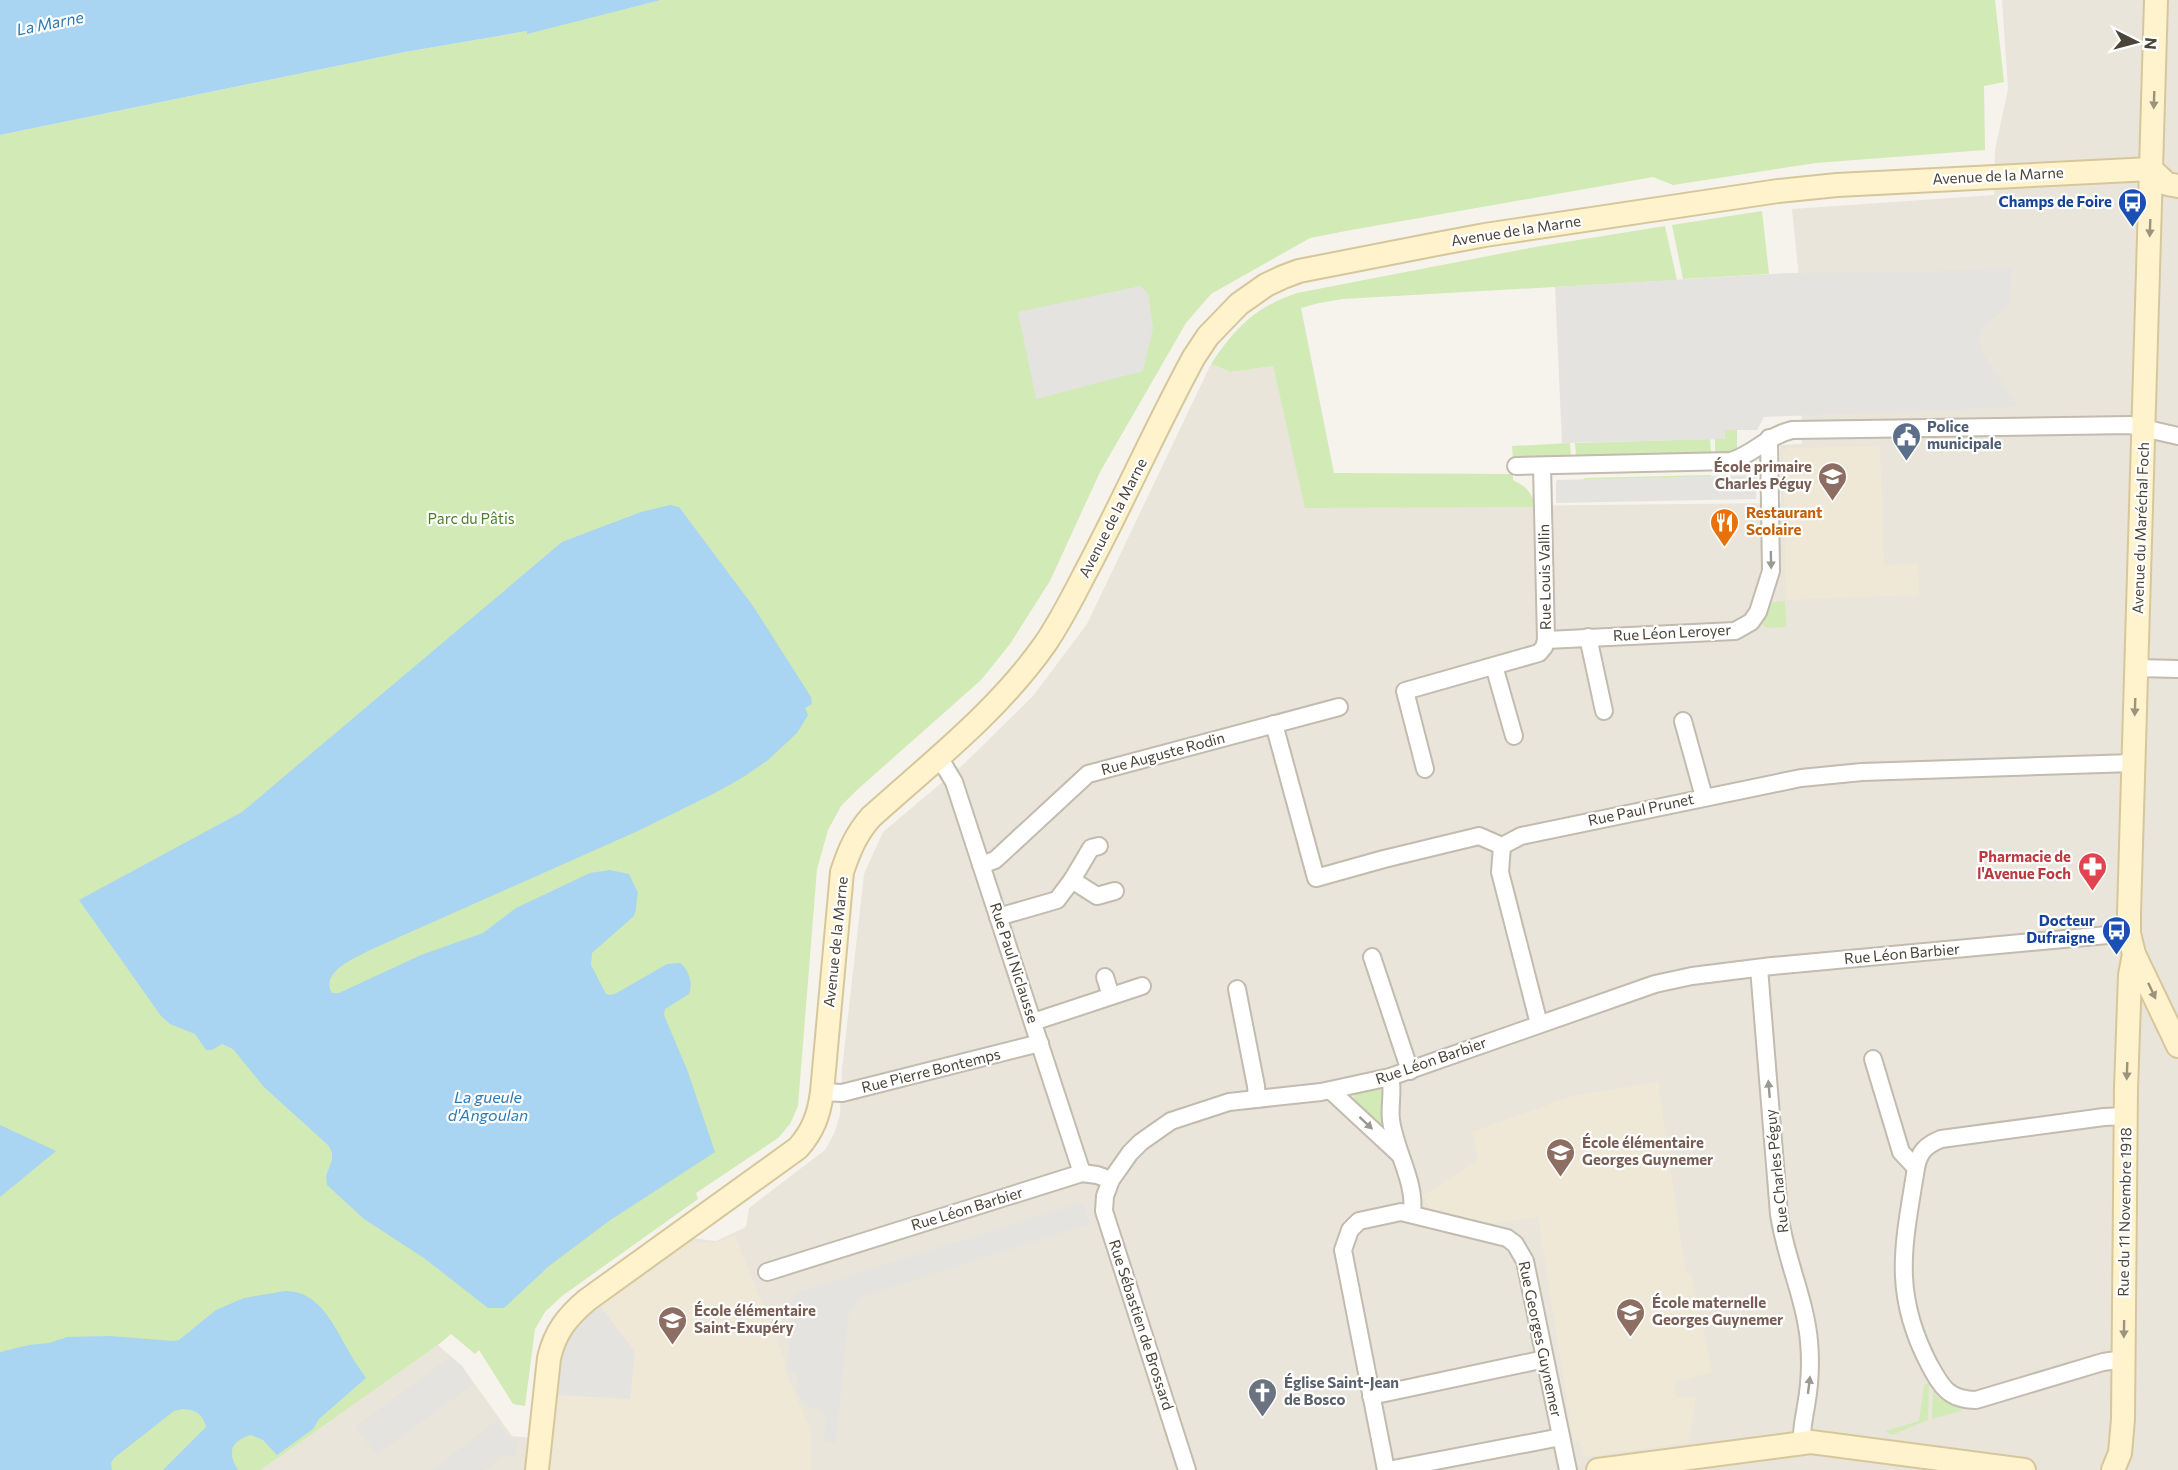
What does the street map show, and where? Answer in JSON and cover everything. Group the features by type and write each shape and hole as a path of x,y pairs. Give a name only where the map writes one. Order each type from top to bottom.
{"street":[{"name":"Avenue du Maréchal Foch","path":"2157,0 2133,763 2132,943 2178,1046"},
{"path":"2151,169 2167,184 2178,186"},
{"name":"Avenue de la Marne","path":"537,1470 549,1358 553,1341 566,1319 587,1300 798,1148 814,1127 820,1110 822,1092 842,872 849,848 871,817 954,744 1021,675 1045,644 1092,560 1194,357 1223,318 1239,304 1266,285 1299,272 1485,235 1761,192 1848,184 2151,169"},
{"path":"1516,466 1731,461 1742,458 1769,438 1792,430 2126,425 2178,436"},
{"name":"Rue Léon Leroyer","path":"1546,640 1735,631 1751,622 1758,612 1771,571 1769,438"},
{"name":"Rue Louis Vallin","path":"1425,769 1404,691 1539,653 1544,647 1546,640 1542,466"},
{"path":"1588,637 1604,711"},
{"path":"1494,666 1514,736"},
{"path":"2136,668 2178,669"},
{"name":"Rue Auguste Rodin","path":"981,865 995,860 1088,774 1340,707"},
{"path":"1683,721 1704,797"},
{"path":"1274,724 1316,878 1479,836 1502,846 1500,872 1539,1024"},
{"name":"Rue Paul Niclausse","path":"939,757 954,782 1082,1173"},
{"name":"Rue Paul Prunet","path":"1502,846 1521,836 1801,778 1862,772 2133,763"},
{"path":"998,917 1057,900 1091,848 1099,846"},
{"path":"1072,880 1096,896 1115,891"},
{"name":"Rue Léon Barbier","path":"1111,1180 1141,1142 1171,1120 1229,1102 1331,1091 1390,1077 1656,984 1692,976 1759,968 2132,943"},
{"name":"Rue du 11 Novembre 1918","path":"2113,1470 2120,1453 2121,1443 2126,1116 2132,943"},
{"path":"1372,957 1410,1071"},
{"name":"Rue Charles Péguy","path":"1759,968 1779,1214 1809,1337 1810,1378 1801,1427 1802,1443"},
{"path":"1105,977 1111,996"},
{"path":"1033,1022 1142,986"},
{"path":"1237,989 1257,1099"},
{"name":"Rue Pierre Bontemps","path":"822,1092 842,1093 1040,1043"},
{"path":"1873,1059 1901,1152 1916,1168"},
{"path":"1390,1077 1392,1084 1391,1122 1413,1204 1413,1213"},
{"path":"1331,1091 1401,1156"},
{"path":"2124,1359 2103,1362 1976,1400 1964,1400 1946,1390 1921,1347 1911,1323 1905,1298 1904,1250 1918,1157 1925,1148 1941,1139 2126,1116"},
{"path":"1082,1173 1098,1175 1111,1180"},
{"name":"Rue Léon Barbier","path":"767,1272 1082,1173"},
{"name":"Rue Sébastien de Brossard","path":"1111,1180 1105,1196 1104,1211 1187,1470"},
{"name":"Rue Georges Guynemer","path":"1387,1470 1343,1250 1345,1239 1359,1221 1392,1212 1413,1213 1507,1238 1515,1244 1525,1261 1568,1470"},
{"path":"1371,1396 1545,1359"},
{"path":"1387,1470 1561,1437"},
{"path":"1598,1470 1802,1443 1823,1443 2024,1470"}],"shaded area":[{"path":"2002,0 2178,0 2178,1470 261,1470 438,1345 462,1366 512,1436 553,1440 571,1342 589,1311 691,1238 716,1241 746,1227 749,1208 825,1150 834,1134 840,1115 842,1069 864,874 883,832 965,763 1033,696 1087,624 1211,364 1231,372 1273,366 1306,508 1781,503 1780,445 1802,444 1798,268 1792,209 1994,195 1995,150 2008,89"},
{"path":"2011,268 2010,303 1980,331 1979,343 2018,407 1764,417 1757,430 1725,430 1725,439 1562,443 1555,287 1788,273 1914,272"},
{"path":"1140,286 1148,293 1153,328 1143,371 1036,399 1018,312"},
{"name":"École primaire Charles Péguy","path":"1880,446 1884,565 1918,564 1919,595 1786,600 1783,452 1787,448"},
{"path":"1754,475 1757,478 1756,499 1556,503 1557,480"},
{"name":"École élémentaire Georges Guynemer","path":"1658,1082 1685,1270 1692,1277 1712,1372 1675,1382 1676,1398 1695,1397 1687,1443 1585,1457 1582,1447 1573,1438 1538,1217 1494,1223 1433,1211 1422,1196 1478,1160 1472,1132 1572,1096"},
{"path":"1083,1202 1090,1224 861,1297 849,1313 836,1443 824,1442 826,1414 816,1408 806,1407 797,1392 797,1372 787,1372 794,1293"},
{"name":"École élémentaire Saint-Exupéry","path":"735,1236 786,1364 785,1371 810,1428 811,1470 548,1470 560,1360 573,1331 580,1322 608,1298 688,1241 715,1243"},
{"path":"599,1305 635,1352 630,1399 556,1395 560,1360 573,1331"},
{"path":"450,1357 462,1366 473,1384 377,1455 355,1427"},
{"path":"497,1420 510,1438 518,1439 516,1457 503,1456 485,1470 432,1470"}],"green space":[{"name":"Parc du Pâtis","path":"661,0 1995,0 2004,82 1984,86 1985,150 1816,163 1673,185 1653,177 1351,230 1310,238 1211,294 1186,323 1100,472 1050,581 1010,644 981,680 841,806 828,830 817,869 798,1106 790,1124 778,1138 696,1193 698,1199 562,1296 545,1312 535,1329 525,1406 513,1404 479,1350 475,1354 451,1334 261,1470 0,1470 0,135 405,52 527,31 528,33"},
{"path":"1762,211 1769,274 1683,279 1672,225"},
{"path":"1665,226 1677,280 1343,299 1301,308 1334,473 1513,474 1513,480 1530,493 1535,507 1305,508 1273,366 1231,372 1211,364 1229,339 1247,320 1269,305 1297,293 1535,247"},
{"path":"1725,430 1737,430 1737,453 1715,453 1715,439 1725,439"},
{"path":"1710,439 1711,453 1576,456 1575,443"},
{"path":"1570,443 1571,457 1513,459 1512,446"},
{"path":"1711,475 1711,477 1584,480 1584,478"},
{"path":"1785,601 1786,627 1767,628 1762,624 1772,602"},
{"path":"1380,1087 1384,1097 1382,1119 1389,1137 1352,1103 1356,1093"},
{"path":"1929,1383 1928,1420 1892,1435 1885,1431 1919,1421 1924,1385"},
{"path":"1933,1391 1941,1400 1961,1411 1932,1419"}],"water":[{"name":"La Marne","path":"0,0 661,0 527,34 527,31 405,52 0,135"},
{"name":"La gueule d'Angoulan","path":"670,505 679,507 753,606 811,697 812,704 805,708 808,715 797,733 768,760 717,792 640,830 370,950 341,967 330,979 329,985 332,993 339,993 421,955 483,933 516,908 590,873 610,870 629,874 638,893 634,916 592,953 591,965 606,994 615,994 667,964 680,963 688,973 691,986 689,994 665,1009 664,1015 688,1072 715,1152 609,1221 549,1266 504,1308 488,1308 424,1258 364,1219 327,1185 326,1176 332,1160 329,1146 264,1087 233,1049 222,1044 212,1050 206,1050 195,1034 170,1024 161,1016 79,900 242,812 562,542 641,512"},
{"path":"0,1125 56,1151 0,1197"},
{"path":"285,1291 307,1296 324,1311 366,1378 319,1419 313,1429 277,1455 263,1440 251,1435 239,1441 233,1448 232,1458 238,1470 163,1470 206,1427 199,1414 185,1409 174,1411 114,1458 111,1463 112,1470 0,1470 0,1352 49,1343 67,1337 110,1336 179,1340 216,1310 244,1298"}],"place":[{"name":"Champs de Foire","path":"2133,228"},
{"name":"Police municipale","path":"1906,462"},
{"name":"École primaire Charles Péguy","path":"1833,502"},
{"name":"Restaurant Scolaire","path":"1725,548"},
{"name":"Pharmacie de l'Avenue Foch","path":"2092,892"},
{"name":"Docteur Dufraigne","path":"2116,956"},
{"name":"École élémentaire Georges Guynemer","path":"1561,1178"},
{"name":"École maternelle Georges Guynemer","path":"1631,1338"},
{"name":"École élémentaire Saint-Exupéry","path":"673,1346"},
{"name":"Église Saint-Jean de Bosco","path":"1263,1418"}]}
